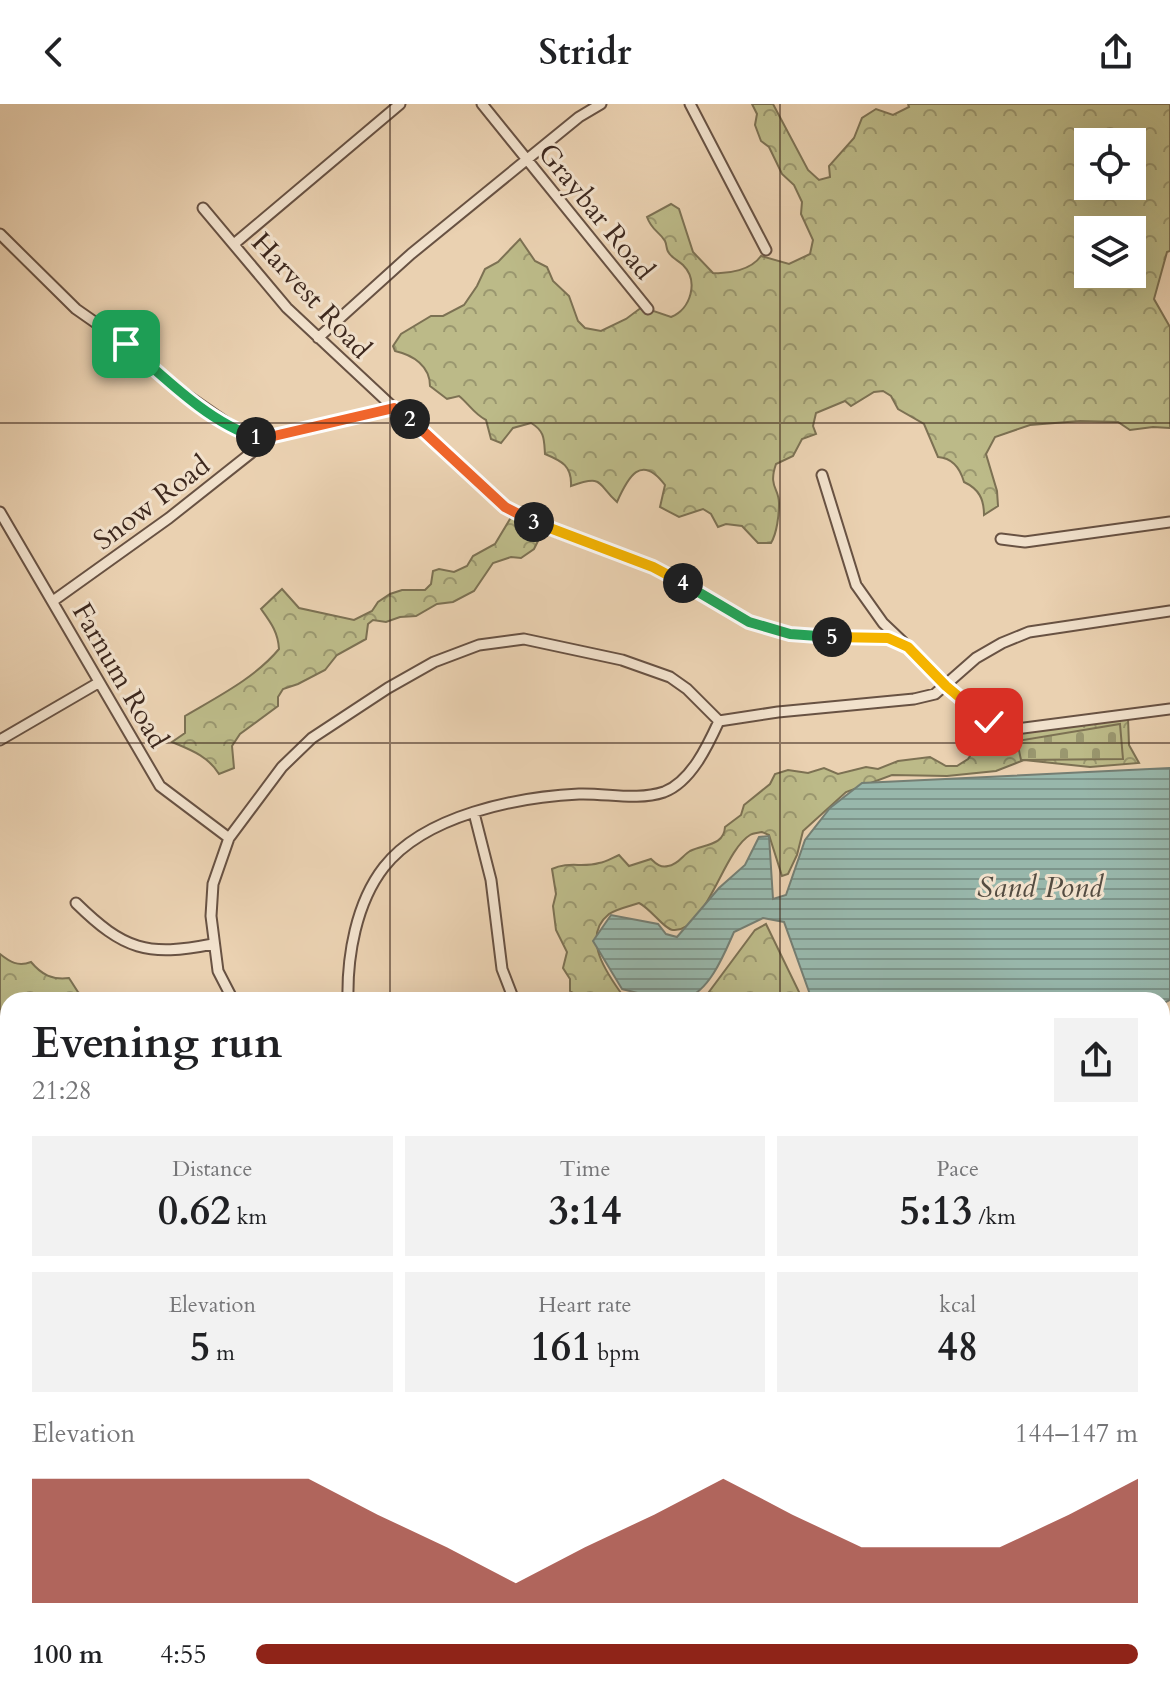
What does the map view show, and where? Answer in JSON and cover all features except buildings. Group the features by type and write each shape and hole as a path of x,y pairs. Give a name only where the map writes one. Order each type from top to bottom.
{"street":[{"path":"234,244 400,104"},
{"name":"Graybar Road","path":"482,104 648,309"},
{"path":"318,338 411,254 579,117 601,104"},
{"path":"690,104 766,250"},
{"name":"Harvest Road","path":"203,208 287,308 505,507 541,526 653,567 749,622 790,634 888,638 908,647"},
{"path":"0,234 76,309 126,344 178,389 240,432 261,439 394,408"},
{"name":"Snow Road","path":"53,601 169,518 273,436"},
{"path":"822,475 856,585 883,623 946,686 1000,731 1170,709"},
{"name":"Farnum Road","path":"0,512 3,526 53,601 160,786 229,838"},
{"path":"1001,539 1025,542 1170,522"},
{"path":"719,721 935,694 976,658 1029,632 1170,611"},
{"path":"229,992 218,971 211,916 213,884 229,838 282,767 312,738 423,668 479,645 524,639 622,660 670,677 687,689 719,721"},
{"path":"0,740 98,683"},
{"path":"348,992 354,933 367,897 384,867 411,842 452,820 533,798 581,794 642,796 666,791 684,779 710,741 719,721"},
{"path":"474,813 491,880 502,969 511,992"},
{"path":"76,903 132,946 184,950 213,944"}],"green space":[{"path":"752,104 773,104 808,170 819,180 830,177 829,166 854,138 862,118 876,109 893,115 909,107 908,104 1170,104 1170,251 1167,252 1154,299 1170,327 1170,428 1130,430 1118,422 1080,421 1030,425 995,437 986,454 998,506 984,515 980,495 964,482 955,465 948,459 938,457 924,424 898,409 891,396 883,391 874,392 851,406 845,401 816,413 813,426 816,434 802,439 793,456 776,464 773,482 779,503 776,529 771,543 758,543 742,526 726,524 718,527 711,514 703,509 679,517 660,507 665,485 649,471 636,472 617,502 595,481 571,486 565,465 545,454 543,436 536,426 531,423 513,428 501,443 491,439 486,420 459,396 447,399 430,386 427,373 419,362 395,351 393,346 401,334 431,316 443,316 464,305 485,269 498,262 520,239 535,261 547,267 553,281 569,296 578,321 585,328 601,331 642,307 671,317 688,301 692,286 688,272 670,255 665,241 647,217 671,204 679,209 693,252 713,273 739,270 752,265 761,256 789,264 810,254 813,240 801,214 802,202 794,185 782,174 769,147 761,141 755,125 757,114"},
{"path":"513,514 544,529 534,549 521,558 511,557 493,563 474,591 453,602 437,604 416,616 386,622 373,620 368,624 366,639 337,655 325,670 283,689 278,697 278,706 240,734 232,746 234,768 219,774 204,758 172,742 185,733 185,716 247,678 279,649 276,633 261,609 282,589 299,608 354,620 372,611 378,602 390,594 402,590 425,590 431,584 433,571 454,572 467,566 473,556 495,544"},
{"path":"1128,718 1129,745 1139,763 1090,767 1024,760 996,771 947,776 892,775 846,792 803,831 788,874 782,876 769,835 762,832 751,834 731,857 705,905 685,927 670,929 639,903 609,914 600,924 597,946 600,958 620,992 570,991 570,979 563,968 567,952 556,930 552,869 604,862 619,855 629,866 651,859 661,866 672,865 690,851 721,838 725,827 741,815 744,805 770,784 775,774 788,770 808,773 824,768 838,774 930,757 946,766 957,766 968,759 990,726 1000,732"},
{"path":"1120,724 1123,759 1021,760 1017,741"},
{"path":"766,924 799,992 709,992 755,930"},
{"path":"0,954 14,963 31,962 48,976 69,978 78,992 0,992"}],"water":[{"name":"Sand Pond","path":"1170,768 1170,992 809,992 784,922 763,918 734,932 716,970 697,992 634,992 622,989 593,941 611,915 658,924 666,934 677,937 719,888 745,865 759,837 769,836 773,899 786,895 805,840 830,808 862,783"}],"route":[{"path":"126,344 178,389 218,418 240,432 261,439 394,408 405,414 505,507 541,526 653,567 749,622 790,634 888,638 908,647 967,706 989,722"}]}
